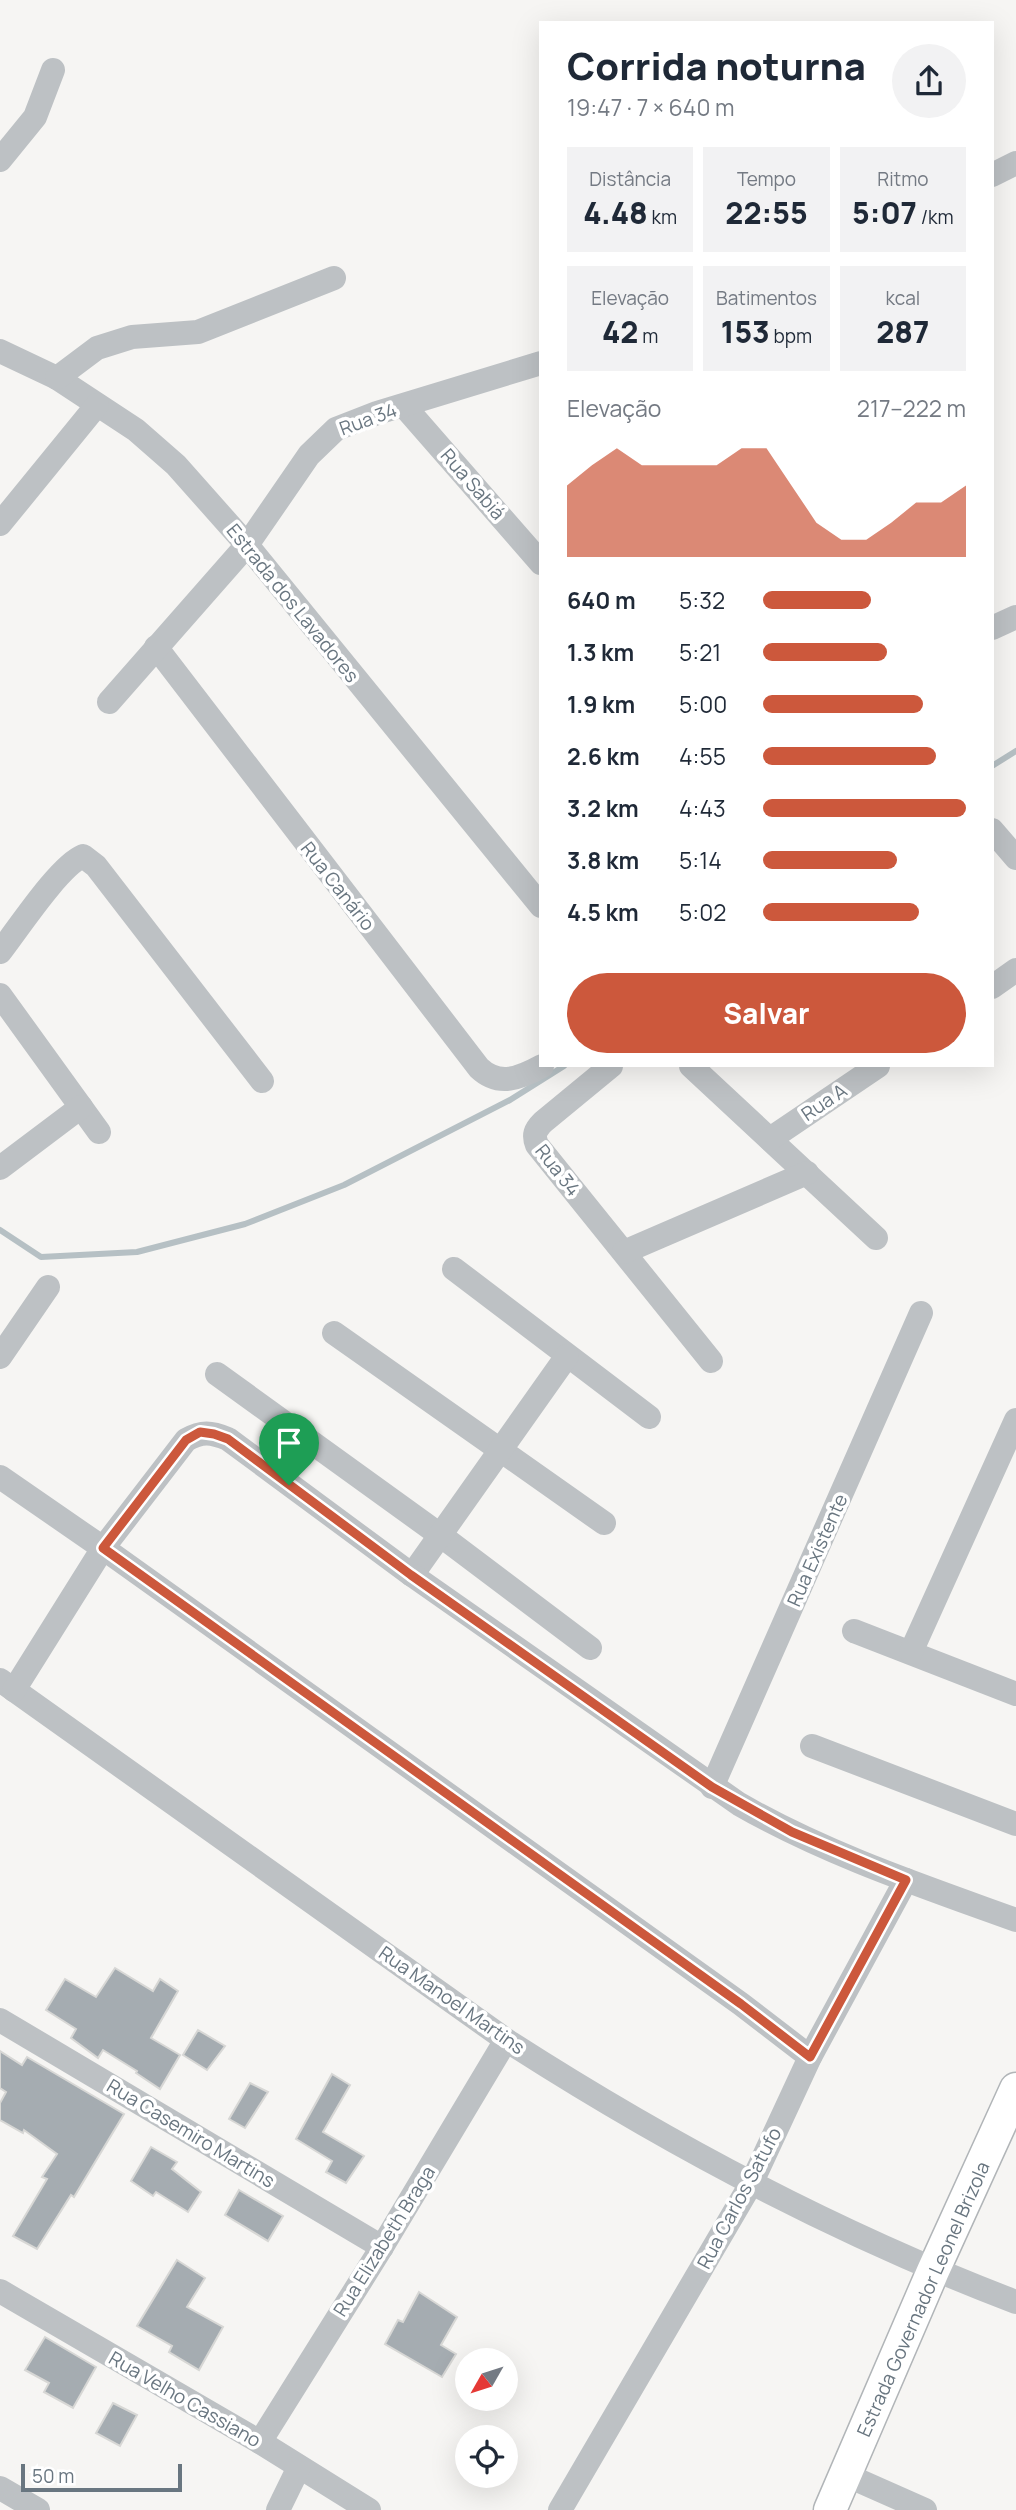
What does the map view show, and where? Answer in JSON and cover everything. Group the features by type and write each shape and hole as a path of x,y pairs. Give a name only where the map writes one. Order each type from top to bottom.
{"main road":[{"name":"Estrada Governador Leonel Brizola","path":"830,2510 933,2271 1016,2089"}],"street":[{"path":"0,160 36,117 53,70"},
{"path":"994,174 1016,163"},
{"path":"57,378 97,348 132,338 198,332 334,278"},
{"name":"Estrada dos Lavadores","path":"0,351 57,378 155,445 176,465 247,545 539,904"},
{"name":"Rua 34","path":"247,545 309,455 322,440 348,422 539,364"},
{"path":"0,524 97,405"},
{"name":"Rua Sabiá","path":"404,406 539,561"},
{"path":"109,702 247,545"},
{"path":"994,627 1016,617"},
{"name":"Rua Canário","path":"156,647 479,1069 502,1081 540,1067"},
{"path":"994,832 1016,858"},
{"path":"0,952 61,875 76,859 83,856 96,866 262,1081"},
{"path":"994,986 1016,970"},
{"path":"0,995 99,1132"},
{"name":"Rua 34","path":"610,1067 537,1127 534,1138 537,1146 711,1361"},
{"path":"692,1067 876,1238"},
{"name":"Rua A","path":"770,1139 877,1067"},
{"path":"0,1168 80,1107"},
{"path":"624,1252 807,1173"},
{"path":"454,1269 649,1417"},
{"path":"0,1357 48,1287"},
{"name":"Rua Existente","path":"712,1787 921,1313"},
{"path":"334,1333 604,1523"},
{"path":"411,1575 567,1356"},
{"path":"218,1374 590,1648"},
{"path":"911,1652 1016,1420"},
{"path":"7,1685 103,1548 186,1440 200,1432 214,1434 228,1439 411,1575 712,1787 792,1832 906,1880 1016,1920"},
{"path":"0,1477 729,1996 810,2057"},
{"path":"854,1631 1016,1694"},
{"name":"Rua Manoel Martins","path":"7,1685 506,2040 655,2132 933,2271 1016,2302"},
{"path":"812,1746 1016,1824"},
{"name":"Rua Carlos Satufo","path":"560,2510 752,2182 810,2057 906,1880"},
{"name":"Rua Casemiro Martins","path":"0,2020 382,2247"},
{"name":"Rua Elizabeth Braga","path":"260,2442 382,2247 506,2040"},
{"name":"Rua Velho Cassiano","path":"0,2291 260,2442 369,2510"},
{"path":"278,2510 299,2467"},
{"path":"846,2475 925,2510"},
{"path":"0,2488 38,2510"}],"building":[{"path":"115,1968 153,1991 160,1979 178,1991 151,2038 180,2055 160,2089 103,2050 98,2058 71,2038 76,2029 46,2010 65,1979 96,1997"},
{"path":"198,2030 225,2046 207,2070 183,2055"},
{"path":"0,2051 22,2065 27,2057 124,2114 74,2197 71,2195 37,2249 13,2236 47,2179 42,2177 57,2154 24,2130 23,2133 0,2120 0,2103 6,2092 0,2088"},
{"path":"332,2074 350,2085 323,2132 364,2156 346,2183 326,2172 332,2161 296,2139"},
{"path":"250,2083 268,2092 245,2128 229,2119"},
{"path":"151,2147 177,2162 172,2169 201,2192 188,2212 156,2192 153,2196 131,2181"},
{"path":"239,2190 283,2216 268,2241 225,2215"},
{"path":"177,2260 205,2278 187,2307 223,2327 199,2370 169,2352 172,2346 137,2326"},
{"path":"419,2292 457,2317 441,2345 455,2353 442,2377 385,2344 398,2320 403,2322"},
{"path":"45,2337 96,2367 73,2408 44,2392 49,2383 25,2370"},
{"path":"113,2403 137,2415 120,2446 96,2433"}],"waterway":[{"path":"994,765 1016,751"},
{"path":"0,1230 41,1257 137,1252 245,1224 344,1185 510,1100 562,1067"}],"route":[{"path":"200,1432 228,1439 289,1485 411,1575 712,1787 792,1832 906,1880 810,2057 741,2004 103,1548 186,1440 200,1432"}]}
